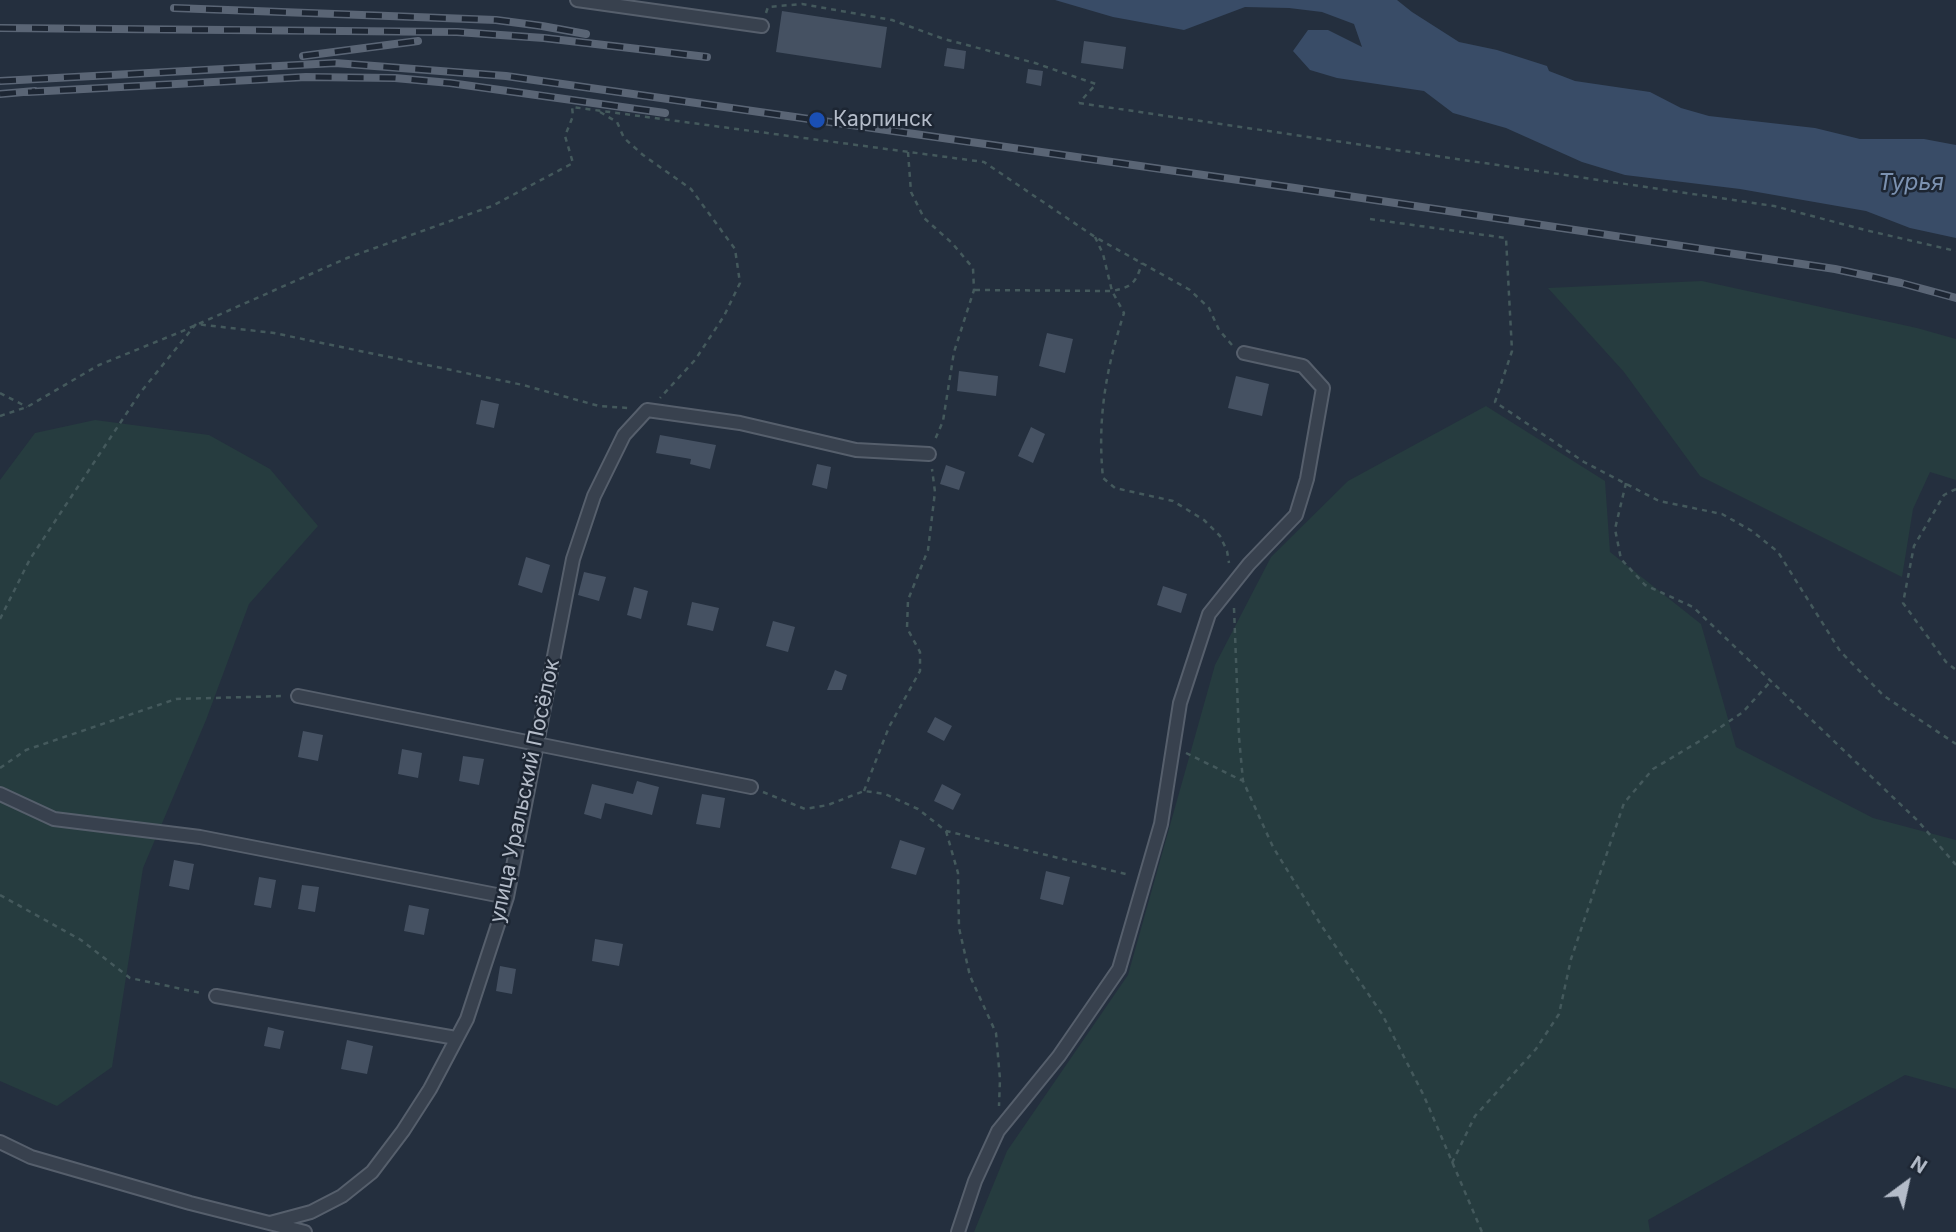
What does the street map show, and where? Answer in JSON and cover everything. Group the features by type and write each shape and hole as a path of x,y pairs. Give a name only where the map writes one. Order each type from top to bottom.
{"street":[{"path":"577,0 762,26"},
{"path":"958,1232 975,1181 998,1131 1059,1056 1119,969 1161,824 1180,703 1209,614 1249,564 1296,515 1307,479 1323,388 1303,366 1244,353"},
{"path":"647,410 740,423 856,450 929,454"},
{"name":"улица Уральский Посёлок","path":"270,1223 311,1212 342,1196 372,1172 430,1089 467,1019 507,897 573,559 594,496 624,435 647,410"},
{"path":"298,696 751,787"},
{"path":"0,794 54,818 200,837 507,897"},
{"path":"216,996 456,1038"},
{"path":"0,1142 32,1157 190,1203 305,1232"}],"path":[{"path":"762,26 768,7 802,4 892,20 944,39 1035,63 1096,84 1079,103 1774,206 1956,251"},
{"path":"0,416 27,407 99,365 347,258 492,206 573,163 565,136 573,116 572,107 984,162 1095,237 1190,290 1209,308 1219,330 1232,345 1244,353"},
{"path":"196,324 274,333 523,385 599,406 647,410 695,360 724,316 740,283 734,249 691,189 624,138 617,122 597,110"},
{"path":"864,791 889,727 920,671 920,652 907,628 908,600 928,550 935,492 929,454 943,421 954,352 974,290 973,268 952,243 924,218 911,192 908,152"},
{"path":"1370,219 1506,238 1512,351 1495,402 1584,462 1659,501 1722,514 1752,531 1778,552 1839,651 1884,696 1956,744"},
{"path":"1095,237 1103,254 1112,291 1124,313 1106,381 1100,444 1103,478 1115,488 1173,501 1204,520 1220,536 1227,551 1233,584"},
{"path":"974,290 1125,289 1136,281 1142,263"},
{"path":"0,619 30,559 140,393 196,324"},
{"path":"0,393 27,407"},
{"path":"1626,483 1615,529 1621,559 1645,585 1693,607 1917,821 1956,864"},
{"path":"1956,489 1944,495 1914,546 1903,603 1946,662 1956,670"},
{"path":"1234,608 1243,781 1273,847 1321,925 1382,1014 1424,1096 1482,1232"},
{"path":"1452,1163 1475,1116 1536,1049 1559,1014 1571,959 1624,803 1653,768 1743,712 1771,681"},
{"path":"0,768 26,750 176,699 298,696"},
{"path":"1173,747 1243,781"},
{"path":"766,794 805,809 864,791 885,794 918,809 946,831 1145,879"},
{"path":"946,831 958,873 959,929 970,976 996,1033 999,1105"},
{"path":"0,895 81,940 130,978 216,996"}],"green space":[{"path":"1702,281 1956,339 1956,480 1930,472 1913,509 1902,577 1700,476 1624,372 1548,288"},
{"path":"1486,406 1605,481 1610,552 1701,624 1736,747 1873,818 1956,840 1956,1089 1905,1075 1648,1220 1650,1232 974,1232 1007,1151 1128,975 1215,665 1271,557 1348,481"},
{"path":"95,420 209,435 270,469 318,526 249,604 206,720 143,868 112,1067 57,1106 0,1081 0,480 35,433"}],"water":[{"name":"Турья","path":"1055,0 1397,0 1459,42 1497,50 1547,66 1549,71 1575,81 1650,92 1681,108 1709,116 1815,128 1860,139 1924,139 1956,145 1956,238 1910,228 1866,211 1740,189 1625,175 1582,162 1506,128 1453,113 1424,91 1337,78 1310,70 1293,51 1308,30 1328,30 1362,47 1354,24 1322,12 1245,7 1184,30 1113,17"}],"building":[{"name":"Карпинск","path":"782,11 887,27 881,68 776,52"},
{"path":"1084,41 1126,47 1123,69 1081,63"},
{"path":"947,48 966,51 964,69 944,66"},
{"path":"1028,69 1043,71 1041,86 1026,83"},
{"path":"1047,333 1073,339 1065,373 1039,366"},
{"path":"959,371 998,376 996,396 957,391"},
{"path":"1236,376 1269,384 1262,416 1228,408"},
{"path":"481,400 499,404 494,428 476,424"},
{"path":"1031,427 1045,434 1033,463 1018,456"},
{"path":"660,435 716,445 710,469 690,464 691,459 656,453"},
{"path":"817,464 831,467 827,489 812,485"},
{"path":"946,465 965,472 959,490 940,484"},
{"path":"526,557 550,565 542,593 518,585"},
{"path":"584,572 606,577 599,601 578,595"},
{"path":"1163,586 1187,594 1181,613 1157,605"},
{"path":"634,587 648,591 641,619 627,615"},
{"path":"692,602 719,608 713,631 687,625"},
{"path":"773,621 795,627 788,652 766,646"},
{"path":"835,670 847,675 842,690 827,690"},
{"path":"935,717 952,726 944,741 927,732"},
{"path":"303,731 323,735 318,761 298,757"},
{"path":"402,749 422,753 418,778 398,774"},
{"path":"463,756 484,759 479,785 459,781"},
{"path":"637,781 659,787 652,815 605,803 601,819 584,814 592,784 633,794"},
{"path":"942,784 961,794 953,810 934,801"},
{"path":"702,794 725,798 720,828 696,824"},
{"path":"900,840 925,848 916,875 891,868"},
{"path":"174,860 194,864 189,890 169,886"},
{"path":"1046,871 1070,877 1063,905 1040,899"},
{"path":"259,877 276,880 271,908 254,905"},
{"path":"302,885 319,887 315,912 298,909"},
{"path":"409,905 429,909 424,935 404,931"},
{"path":"595,939 623,944 619,966 592,961"},
{"path":"500,966 516,969 512,994 496,991"},
{"path":"268,1027 284,1031 280,1049 264,1046"},
{"path":"347,1040 373,1046 367,1074 341,1069"}],"railway":[{"path":"174,8 496,20 586,34"},
{"path":"0,28 457,32 544,38 707,57"},
{"path":"303,56 418,41"},
{"path":"0,81 335,63 506,76 1295,188 1835,269 1956,298"},
{"path":"28,92 306,77 395,78 450,83 665,113"},
{"path":"0,94 35,91"}],"place":[{"name":"Карпинск","path":"817,120"}]}
